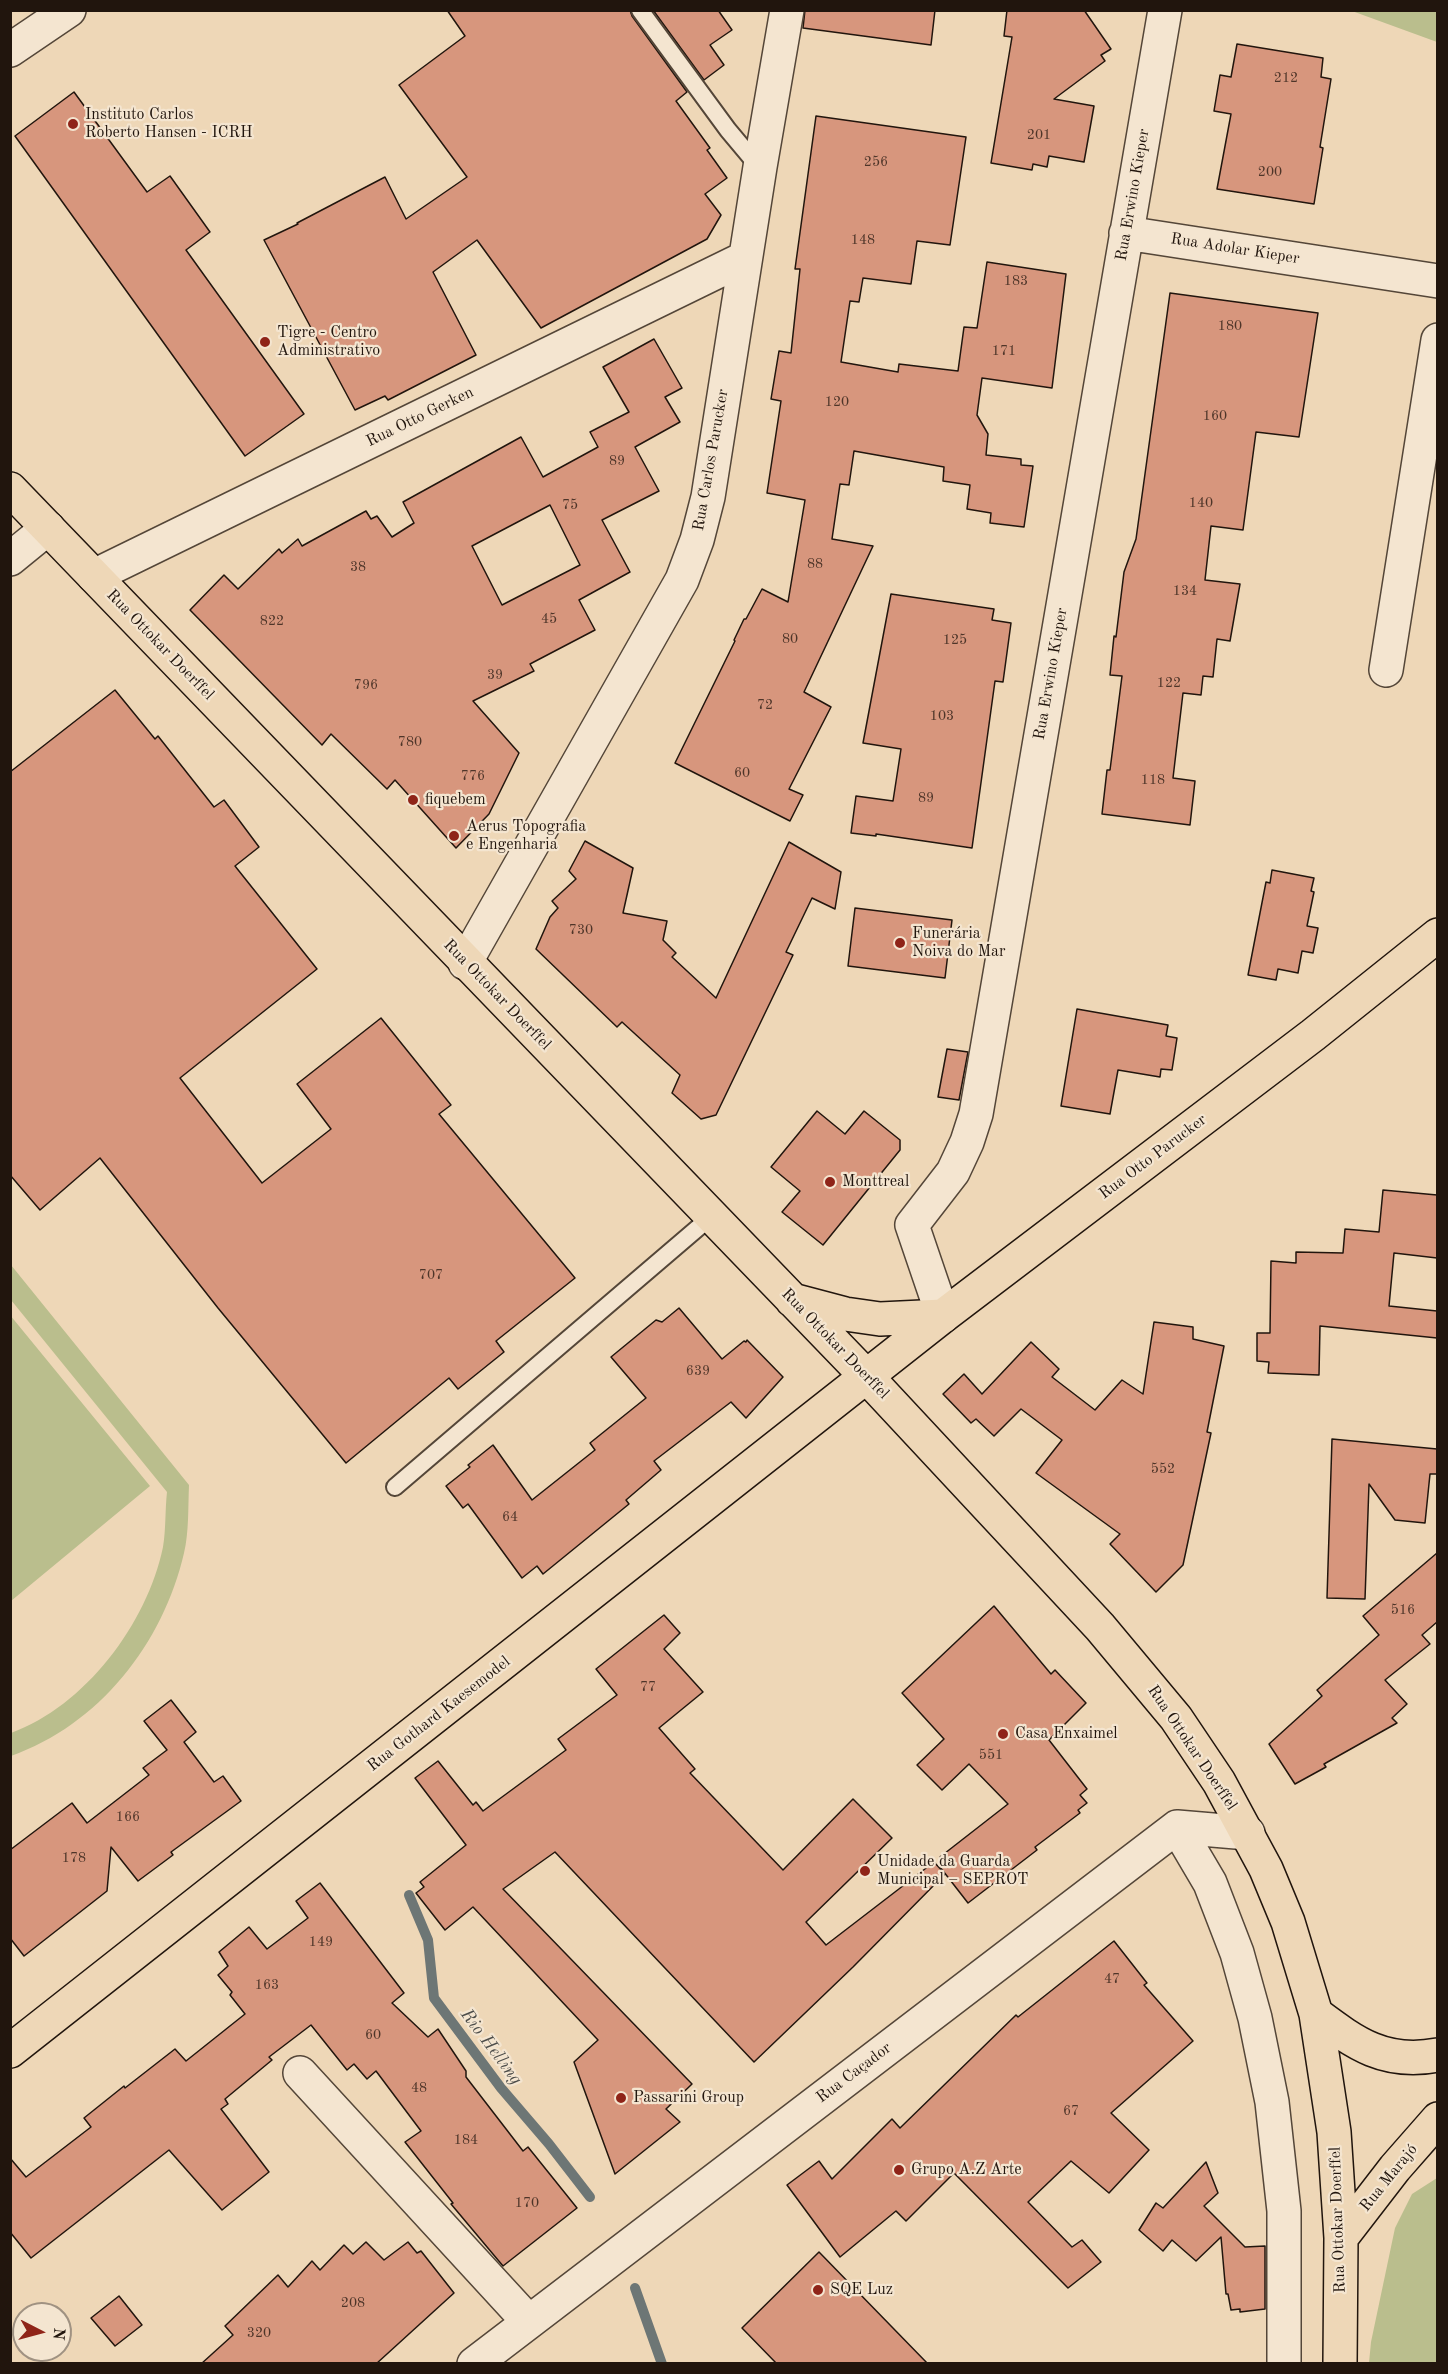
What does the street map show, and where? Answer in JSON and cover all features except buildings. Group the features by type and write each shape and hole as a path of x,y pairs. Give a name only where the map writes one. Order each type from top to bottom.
{"main road":[{"name":"Rua Ottokar Doerffel","path":"10,489 465,963 713,1215 1100,1627 1155,1690 1219,1782 1248,1833 1288,1922 1316,2014 1334,2132 1341,2238 1340,2364"},
{"name":"Rua Otto Parucker","path":"867,1377 943,1316 1313,1035 1437,935"},
{"path":"792,1300 845,1314 880,1319 943,1316"},
{"name":"Rua Gothard Kaesemodel","path":"10,2051 867,1377"},
{"path":"1316,2014 1350,2040 1370,2050 1395,2057 1419,2059 1437,2055"},
{"name":"Rua Marajó","path":"1341,2238 1395,2168 1435,2125"}],"street":[{"path":"10,50 69,10"},
{"name":"Rua Carlos Parucker","path":"465,963 682,580 697,540 708,497 787,10"},
{"name":"Rua Erwino Kieper","path":"943,1316 912,1225 953,1172 967,1142 976,1114 1165,10"},
{"name":"Rua Adolar Kieper","path":"1126,233 1437,281"},
{"name":"Rua Otto Gerken","path":"94,576 745,258"},
{"path":"1386,670 1437,340"},
{"path":"10,559 48,528"},
{"path":"1177,1827 1248,1833"},
{"path":"1177,1827 1210,1883 1237,1953 1255,2018 1272,2102 1284,2211 1284,2364"},
{"name":"Rua Caçador","path":"474,2364 1177,1827"},
{"path":"300,2073 528,2321"}],"lane":[{"path":"640,10 728,130 760,167"},
{"path":"395,1487 713,1215"}],"green space":[{"path":"1352,11 1437,11 1437,42"},
{"path":"11,1265 189,1485 188,1528 184,1553 174,1587 143,1649 123,1677 99,1702 72,1724 43,1742 11,1756 11,1733 38,1720 64,1703 109,1659 127,1633 143,1605 155,1576 164,1540 167,1492 11,1300"},
{"path":"10,1315 150,1486 11,1601 10,1601"},
{"path":"1437,2178 1437,2363 1369,2363 1371,2342 1395,2228 1412,2194"}],"waterway":[{"name":"Rio Helling","path":"409,1895 428,1940 434,1998 501,2088 590,2197"},
{"name":"Rio Helling","path":"635,2288 662,2364"}],"place":[{"name":"Instituto Carlos Roberto Hansen - ICRH","path":"73,124"},
{"name":"Tigre - Centro Administrativo","path":"265,342"},
{"name":"fiquebem","path":"413,800"},
{"name":"Aerus Topografia e Engenharia","path":"454,836"},
{"name":"Funerária Noiva do Mar","path":"900,943"},
{"name":"Monttreal","path":"830,1182"},
{"name":"Casa Enxaimel","path":"1003,1734"},
{"name":"Unidade da Guarda Municipal – SEPROT","path":"865,1871"},
{"name":"Passarini Group","path":"621,2098"},
{"name":"Grupo A.Z Arte","path":"899,2170"},
{"name":"SQE Luz","path":"818,2290"}]}
